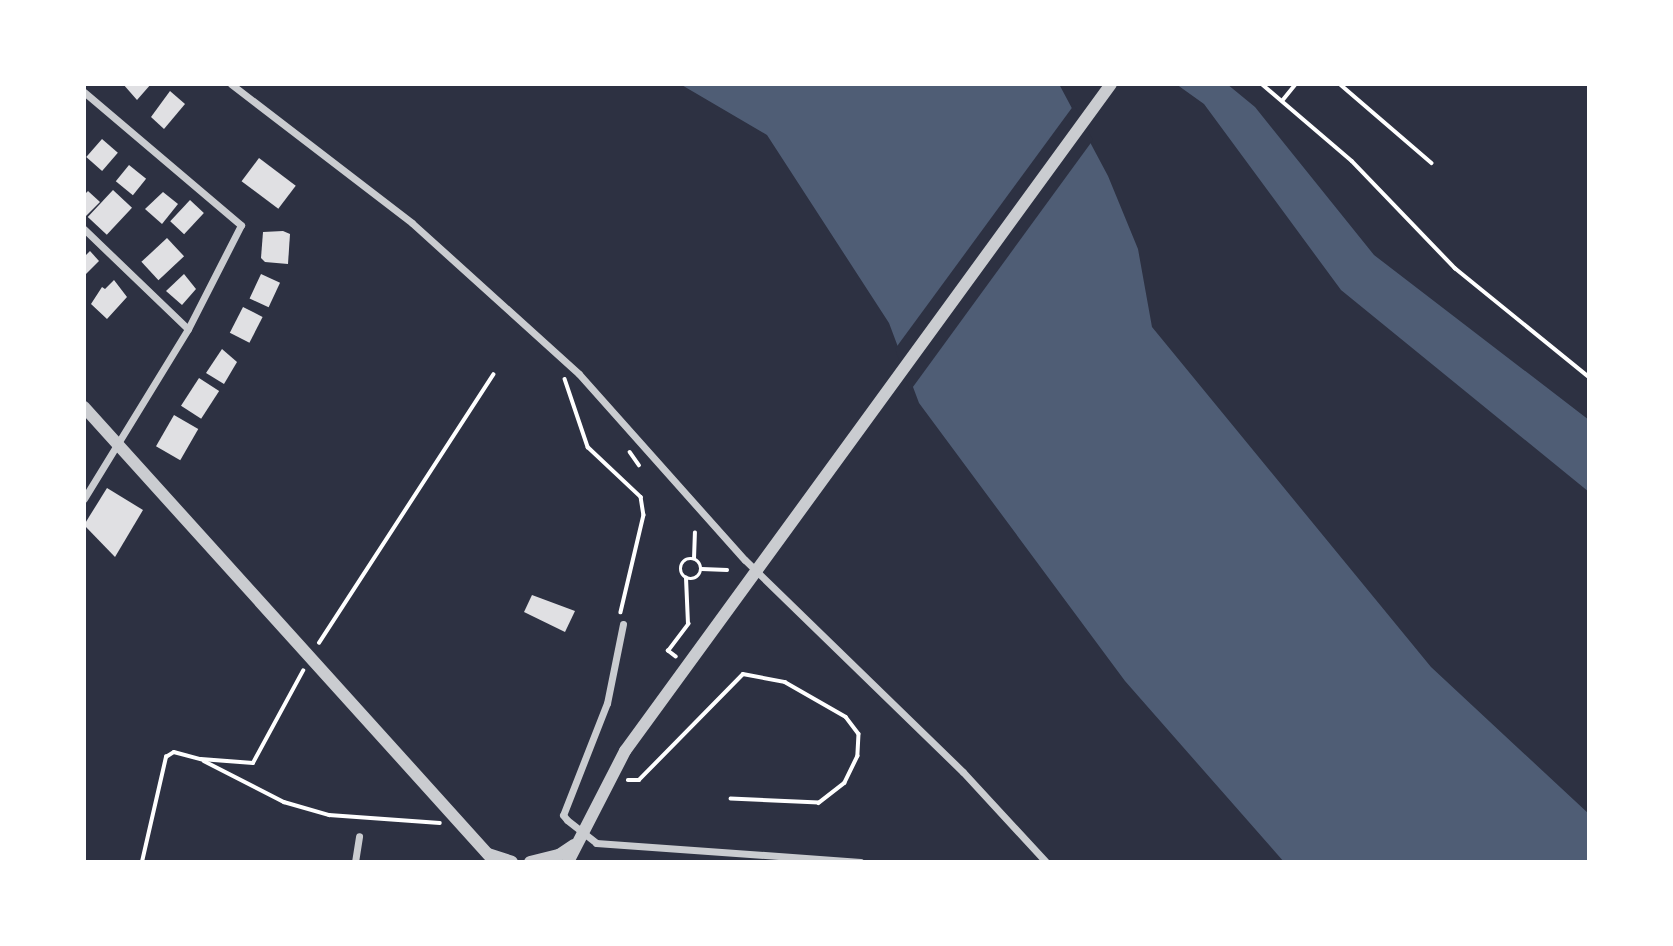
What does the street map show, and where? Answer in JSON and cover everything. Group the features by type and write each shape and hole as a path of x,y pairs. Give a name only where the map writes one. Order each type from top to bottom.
{"street":[{"path":"231,84 411,223 565,362 755,569 944,752 1046,862"},
{"path":"568,862 612,775 755,569 1111,84"},
{"path":"84,92 241,225 188,329 84,499"},
{"path":"84,229 188,329"},
{"path":"84,407 311,654 456,820 492,858 512,862"},
{"path":"622,624 607,703 563,815 578,839 618,845 859,862"},
{"path":"355,862 359,836"},
{"path":"530,862 559,855 578,839"}],"path":[{"path":"1262,84 1352,161 1455,268 1589,377"},
{"path":"1282,101 1296,84"},
{"path":"1340,84 1432,163"},
{"path":"565,362 564,377 588,447 641,497 644,515 620,614 622,624"},
{"path":"142,862 166,757 174,752 201,759 253,763 311,654 493,375"},
{"path":"626,448 639,465"},
{"path":"695,533 694,559 702,569 727,570"},
{"path":"677,659 668,651 688,624 686,578 681,565 694,559"},
{"path":"686,578 696,578 702,569"},
{"path":"612,775 639,780 743,674 785,682 846,717 859,734 858,756 845,783 819,803 731,799"},
{"path":"201,759 284,802 329,815 436,824 456,820"}],"water":[{"path":"680,84 1059,84 1108,176 1138,249 1152,327 1431,667 1589,814 1589,862 1284,862 1125,681 919,403 889,323 767,135"},
{"path":"1176,84 1227,84 1255,107 1374,255 1589,420 1589,492 1341,290 1204,104"}],"pier":[{"path":"1074,105 1093,140 910,391 895,349"}],"building":[{"path":"123,84 151,84 137,100"},
{"path":"170,91 185,104 164,129 151,117"},
{"path":"102,139 118,153 102,171 86,157"},
{"path":"259,158 296,186 278,209 242,181"},
{"path":"129,165 146,179 133,195 116,181"},
{"path":"113,190 132,208 107,235 88,217"},
{"path":"88,191 100,202 86,216 84,195"},
{"path":"163,192 178,204 162,224 145,209"},
{"path":"190,200 204,213 184,234 170,221"},
{"path":"283,231 290,234 288,264 265,262 261,258 263,232"},
{"path":"167,238 184,256 158,280 141,262"},
{"path":"90,251 99,261 84,276 84,257"},
{"path":"184,274 196,289 182,305 166,291"},
{"path":"261,274 280,283 269,307 250,298"},
{"path":"114,280 127,297 107,319 91,304 102,287 105,289"},
{"path":"243,307 263,317 249,343 230,333"},
{"path":"222,349 237,362 224,384 206,373"},
{"path":"199,378 219,391 201,419 181,406"},
{"path":"174,415 198,429 180,460 156,446"},
{"path":"107,488 143,510 115,557 84,525"},
{"path":"532,595 575,611 565,632 524,612"}]}
